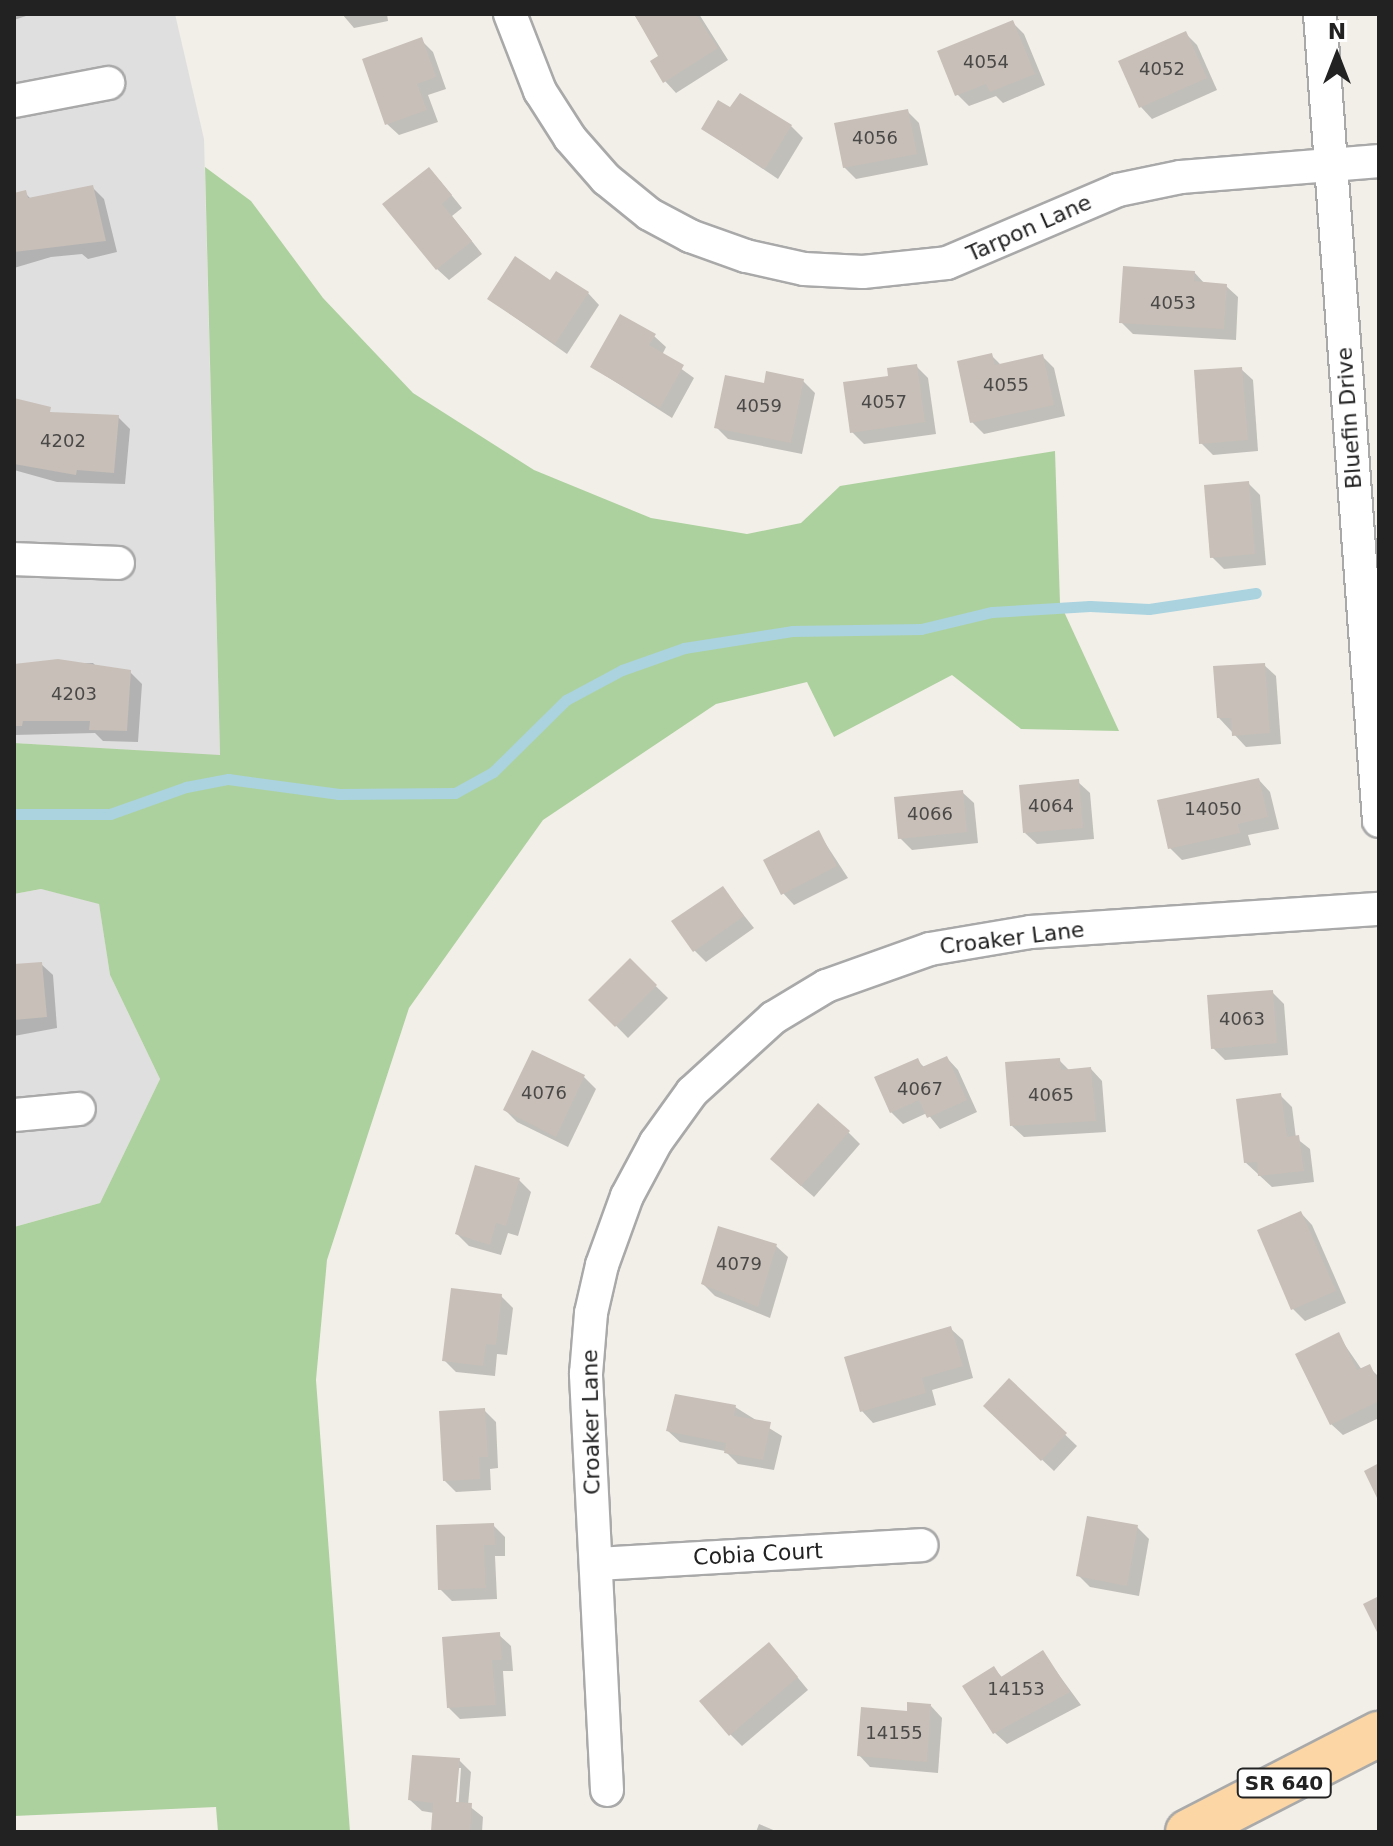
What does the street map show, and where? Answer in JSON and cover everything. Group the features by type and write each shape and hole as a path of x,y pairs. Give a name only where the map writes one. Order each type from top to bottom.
{"main road":[{"name":"SR 640","path":"1188,1832 1379,1734"}],"street":[{"name":"Tarpon Lane","path":"510,14 540,91 570,138 606,179 649,214 690,236 746,256 804,269 863,272 947,263 1118,190 1181,177 1379,161"},
{"name":"Bluefin Drive","path":"1320,14 1379,821"},
{"path":"14,101 108,83"},
{"path":"14,559 118,563"},
{"name":"Croaker Lane","path":"607,1790 586,1374 602,1265 627,1196 656,1142 726,1057 773,1018 826,986 930,949 1031,932 1379,909"},
{"path":"14,1115 79,1109"},
{"name":"Cobia Court","path":"596,1564 921,1545"}],"shaded area":[{"path":"14,14 175,14 204,139 220,756 14,743"},
{"path":"41,889 99,903 110,975 160,1079 100,1203 14,1227 14,894"}],"green space":[{"path":"205,167 251,201 323,298 413,393 534,470 651,518 747,534 801,523 840,486 1055,451 1060,603 1119,731 1021,729 952,675 834,737 807,682 716,704 543,820 409,1008 327,1260 316,1380 350,1832 218,1832 216,1807 14,1816 14,1227 100,1203 160,1079 110,975 99,904 41,889 14,894 14,743 220,755"}],"building":[{"path":"634,14 696,14 718,48 663,83 650,61 658,56"},
{"path":"1013,20 1035,74 990,92 986,84 955,96 937,51"},
{"path":"1186,31 1207,78 1139,108 1118,61"},
{"path":"422,37 436,77 417,84 427,110 385,125 362,59"},
{"path":"740,93 792,125 765,169 701,129 718,100 730,107"},
{"path":"908,109 917,154 843,168 834,123"},
{"path":"429,167 452,195 442,204 472,241 436,270 382,204"},
{"path":"93,185 106,241 14,252 14,193 26,190 28,198"},
{"path":"515,256 550,280 556,271 589,292 555,344 487,299"},
{"path":"1123,266 1195,271 1194,281 1227,284 1224,329 1119,323"},
{"path":"620,314 656,334 649,345 684,365 660,408 590,367"},
{"path":"992,353 995,365 1043,354 1054,405 970,423 957,361"},
{"path":"917,364 925,422 850,433 843,382 888,376 887,368"},
{"path":"1242,367 1248,440 1199,444 1194,370"},
{"path":"766,371 804,379 791,443 714,428 725,375 764,383"},
{"path":"14,398 51,407 50,412 119,415 114,473 77,470 76,475 14,464"},
{"path":"1249,481 1255,554 1210,558 1204,485"},
{"path":"58,659 131,670 127,731 89,730 90,721 23,721 22,726 14,726 14,664"},
{"path":"1265,663 1270,733 1232,736 1231,718 1217,718 1213,666"},
{"path":"1259,778 1268,817 1238,824 1240,833 1168,849 1157,800"},
{"path":"1079,779 1083,828 1023,833 1019,785"},
{"path":"963,790 967,832 898,839 894,797"},
{"path":"819,830 837,866 781,895 763,860"},
{"path":"723,886 744,916 693,952 671,921"},
{"path":"630,958 657,985 615,1027 588,1000"},
{"path":"42,962 47,1017 14,1020 14,964"},
{"path":"1273,990 1277,1043 1211,1049 1207,995"},
{"path":"532,1050 585,1075 556,1137 503,1110"},
{"path":"947,1056 967,1100 927,1118 919,1100 890,1113 874,1077 918,1058 922,1067"},
{"path":"1060,1058 1061,1070 1091,1067 1096,1121 1010,1126 1005,1062"},
{"path":"1281,1093 1287,1137 1299,1135 1304,1171 1258,1176 1257,1162 1244,1163 1236,1099"},
{"path":"818,1103 850,1131 801,1186 770,1159"},
{"path":"475,1165 520,1178 506,1226 496,1223 490,1245 455,1234"},
{"path":"1301,1211 1336,1291 1291,1310 1257,1230"},
{"path":"718,1226 777,1244 758,1307 701,1284"},
{"path":"451,1288 502,1294 496,1345 486,1344 483,1366 442,1361"},
{"path":"951,1326 963,1366 922,1378 926,1393 860,1412 844,1357"},
{"path":"1339,1332 1357,1370 1370,1364 1379,1384 1379,1401 1330,1425 1295,1354"},
{"path":"1009,1378 1067,1433 1041,1461 983,1406"},
{"path":"675,1394 736,1405 734,1416 771,1422 763,1460 724,1453 726,1443 666,1431"},
{"path":"485,1408 488,1457 479,1457 480,1479 443,1481 439,1411"},
{"path":"1379,1463 1379,1502 1364,1471"},
{"path":"1087,1516 1138,1525 1127,1586 1076,1576"},
{"path":"494,1523 495,1545 484,1545 486,1588 438,1590 436,1525"},
{"path":"1379,1596 1379,1636 1363,1604"},
{"path":"500,1632 502,1660 492,1660 496,1705 447,1708 442,1637"},
{"path":"769,1642 798,1677 729,1736 699,1701"},
{"path":"1043,1650 1070,1692 993,1734 962,1686 994,1666 1001,1677"},
{"path":"907,1702 931,1704 927,1762 857,1756 861,1707 907,1711"},
{"path":"412,1755 460,1758 456,1802 472,1803 470,1832 431,1831 433,1803 408,1800"}],"waterway":[{"path":"14,814 110,814 186,787 228,779 339,794 455,793 493,772 566,700 622,670 684,648 792,631 921,629 992,612 1090,606 1149,609 1256,593"}]}
